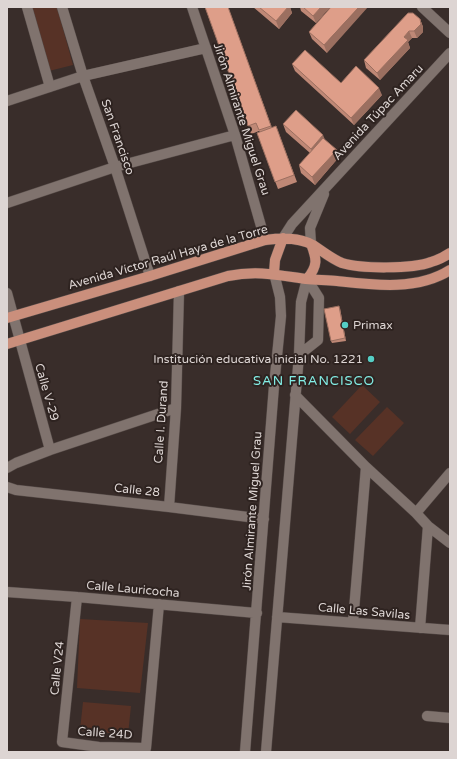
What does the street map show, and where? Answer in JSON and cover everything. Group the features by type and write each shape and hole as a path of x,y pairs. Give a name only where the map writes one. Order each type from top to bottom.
{"main road":[{"name":"Avenida Víctor Raúl Haya de la Torre","path":"10,316 150,276 265,240 283,238 311,244 342,262 357,265 393,267 414,266 430,263 450,253"},
{"path":"274,273 275,260 283,238"},
{"path":"307,279 313,272 316,264 315,253 311,244"},
{"path":"7,344 241,273 274,273 307,279 388,286 424,281 442,275 450,270"}],"street":[{"path":"27,7 50,87"},
{"name":"San Francisco","path":"62,7 83,76 115,167 150,276"},
{"name":"Jirón Almirante Miguel Grau","path":"192,7 235,135 265,240"},
{"path":"422,7 450,33"},
{"path":"7,101 83,76 206,48"},
{"name":"Avenida Túpac Amaru","path":"283,238 292,224 450,53"},
{"path":"7,203 115,167 235,135"},
{"name":"Avenida Túpac Amaru","path":"311,244 310,228 326,188"},
{"name":"Jirón Almirante Miguel Grau","path":"245,752 274,386 281,316 280,297 274,273"},
{"path":"299,355 318,340 319,298 307,279"},
{"path":"266,752 276,617 299,355 301,302 307,279"},
{"name":"Calle I. Durand","path":"169,507 176,408 179,291"},
{"name":"Calle V-29","path":"7,293 10,316 19,340 50,450"},
{"path":"295,395 366,467 428,526 450,543"},
{"path":"7,468 50,450 176,408"},
{"path":"353,622 366,467"},
{"path":"416,513 450,473"},
{"name":"Calle 28","path":"7,487 16,490 264,519"},
{"path":"420,628 428,526"},
{"name":"Calle Lauricocha","path":"7,592 257,613"},
{"name":"Calle V24","path":"62,742 77,597"},
{"name":"Calle 24D","path":"62,742 99,749 146,748 159,604"},
{"name":"Calle Las Savilas","path":"276,617 450,630"},
{"path":"427,716 450,718"}],"shaded area":[{"path":"30,7 57,7 73,65 49,71"},
{"path":"362,385 380,402 350,434 332,417"},
{"path":"387,407 404,423 373,456 355,440"},
{"path":"80,619 148,623 140,693 77,688"},
{"path":"83,702 131,706 128,735 80,730"}],"building":[{"path":"205,7 228,7 271,126 259,130 256,123 248,126"},
{"path":"259,7 288,7 276,21"},
{"path":"303,7 321,7 313,16"},
{"path":"331,7 359,7 324,45 309,32"},
{"path":"408,13 413,13 420,19 421,24 414,31 409,31 404,37 408,40 377,73 364,60"},
{"path":"305,50 341,83 356,66 379,88 351,118 292,64"},
{"path":"296,110 323,135 311,149 283,124"},
{"path":"276,126 294,175 275,182 257,133"},
{"path":"323,138 337,150 312,177 299,165"},
{"path":"339,306 345,338 331,341 324,309"}],"place":[{"name":"Primax","path":"345,325"},
{"name":"Institución educativa inicial No. 1221","path":"371,359"}],"district":[{"name":"SAN FRANCISCO","path":"314,380"}]}
